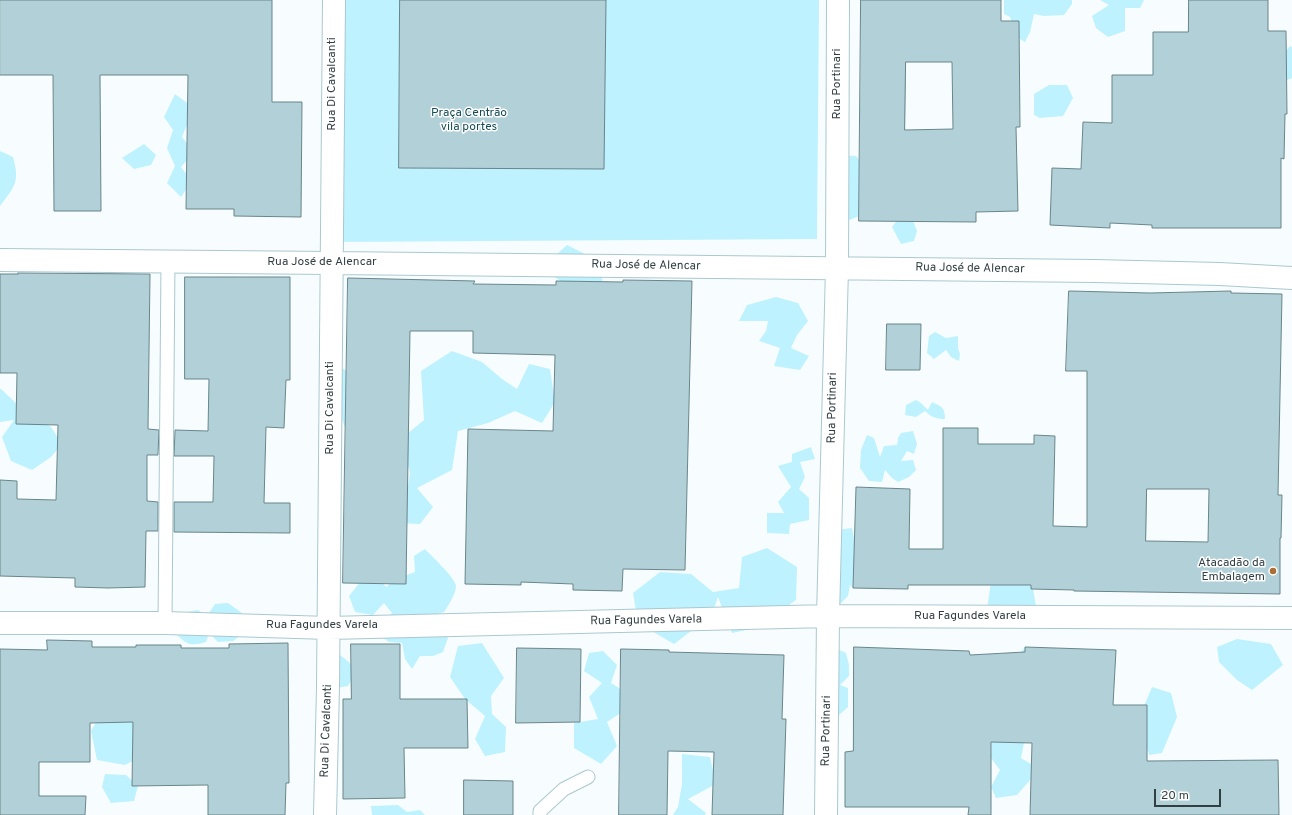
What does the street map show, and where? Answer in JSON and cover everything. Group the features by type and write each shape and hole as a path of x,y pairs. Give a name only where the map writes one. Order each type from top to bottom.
{"street":[{"name":"Rua Di Cavalcanti","path":"325,815 329,628 334,0"},
{"name":"Rua Portinari","path":"826,815 828,616 837,268 838,0"},
{"name":"Rua José de Alencar","path":"0,260 1095,271 1220,274 1292,278"},
{"name":"Rua Fagundes Varela","path":"0,623 164,623 329,628 828,616 1292,618"}],"lane":[{"path":"164,623 168,262"},
{"path":"540,815 540,812 564,789 588,777"}],"green space":[{"name":"Praça Centrão vila portes","path":"342,0 819,0 817,239 333,242"},
{"path":"1004,0 1072,0 1072,4 1064,15 1044,16 1034,14 1030,32 1025,42 1018,38 1010,17 1004,14"},
{"path":"1100,0 1144,0 1140,8 1125,8 1125,31 1108,37 1096,28 1092,16 1109,5"},
{"path":"1290,46 1292,47 1292,78 1287,80 1279,74 1277,62"},
{"path":"1049,85 1067,85 1073,98 1063,116 1040,118 1034,115 1034,94"},
{"path":"175,94 194,108 182,137 194,152 181,167 192,181 181,197 167,183 175,166 167,148 173,130 164,117"},
{"path":"144,144 156,155 151,165 134,169 122,158"},
{"path":"0,151 13,157 16,178 13,188 0,206"},
{"path":"837,155 856,156 869,171 867,213 844,222"},
{"path":"910,213 917,231 914,241 901,244 892,227 902,214"},
{"path":"567,245 603,263 602,284 578,293 553,276 544,266"},
{"path":"776,297 798,303 808,321 797,335 791,348 809,356 800,370 774,366 780,348 759,341 766,331 768,321 739,321 747,305"},
{"path":"935,332 946,338 958,336 958,348 960,354 959,361 951,357 946,350 934,359 927,353 929,336"},
{"path":"452,351 482,362 502,379 517,389 529,364 550,369 555,402 542,423 515,411 488,423 458,431 452,470 417,488 433,507 420,524 396,523 391,498 408,487 410,473 402,438 424,420 421,371"},
{"path":"340,367 356,376 363,415 345,427 340,415"},
{"path":"0,389 17,404 51,427 62,444 51,457 32,470 11,461 2,437 14,420 0,422"},
{"path":"916,400 928,410 932,402 941,406 944,410 945,419 939,419 929,415 925,411 916,417 905,415 906,405"},
{"path":"913,431 917,444 914,454 907,451 901,461 913,460 916,470 909,477 898,482 885,470 882,482 869,481 860,468 861,450 867,435 874,438 880,457 884,446 897,445 898,438 901,433"},
{"path":"811,447 815,459 800,462 805,477 799,489 809,498 809,520 790,524 789,534 767,533 767,513 784,513 778,502 791,487 778,466 792,462 792,454"},
{"path":"852,528 855,544 853,588 850,585 848,596 839,605 837,530"},
{"path":"767,548 797,567 796,600 776,614 746,611 751,629 732,633 718,597 712,615 674,644 638,623 633,593 660,572 691,574 713,592 739,588 742,557"},
{"path":"425,549 448,572 455,582 456,589 444,612 429,616 441,622 448,638 443,652 433,656 420,656 412,669 405,659 402,643 389,642 376,633 379,626 392,613 384,603 373,615 355,612 349,596 364,577 377,576 386,587 396,579 415,572 414,556"},
{"path":"1020,575 1033,589 1036,606 987,609 991,582"},
{"path":"228,603 242,613 243,634 233,641 218,642 209,633 206,642 191,644 184,641 173,630 180,613 198,610 207,616 215,604"},
{"path":"1237,639 1271,644 1283,665 1252,690 1237,680 1219,662 1217,647"},
{"path":"482,643 504,678 491,696 492,714 506,727 505,752 485,756 475,739 485,716 465,699 450,677 458,646"},
{"path":"1025,647 1024,743 1021,758 1031,764 1031,779 1017,795 996,798 991,787 1000,770 991,758 992,737 1012,670"},
{"path":"835,648 846,653 849,665 849,676 840,685 848,688 848,707 839,715 831,717"},
{"path":"603,651 617,665 611,683 627,693 622,712 607,722 617,746 601,764 574,748 574,723 598,719 589,697 602,683 584,671 589,653"},
{"path":"338,653 351,664 354,676 348,686 336,688"},
{"path":"1152,687 1171,693 1177,717 1162,753 1149,755 1146,744 1144,706"},
{"path":"131,710 144,755 125,765 97,760 91,731 102,712"},
{"path":"682,754 710,757 716,784 688,799 706,813 705,815 673,815 678,807 682,784"},
{"path":"105,774 126,775 138,786 134,801 111,803 102,787"},
{"path":"398,805 407,812 420,810 425,815 372,815 371,806"}],"building":[{"path":"0,0 272,0 272,102 302,102 301,217 234,216 234,209 186,209 188,75 100,75 101,211 54,211 53,75 0,75"},
{"path":"400,0 606,0 604,169 399,168"},
{"path":"861,0 1001,0 1001,21 1019,21 1020,127 1016,127 1018,211 976,212 976,222 859,221","holes":["906,62 952,62 953,129 905,130"]},
{"path":"1189,0 1268,0 1268,31 1286,31 1287,114 1285,114 1284,159 1281,158 1281,228 1152,228 1152,225 1110,223 1110,228 1050,225 1052,168 1081,169 1083,122 1112,123 1112,75 1153,75 1153,32 1188,32"},
{"path":"0,274 150,274 148,429 159,430 158,455 147,455 147,501 158,502 158,531 146,531 145,587 75,587 75,578 0,576 0,480 17,481 17,499 56,500 58,425 16,424 17,373 0,373"},
{"path":"185,277 290,277 290,380 286,380 284,428 266,427 264,503 290,503 290,533 174,532 174,502 213,502 214,456 174,456 175,430 208,431 209,379 185,379"},
{"path":"348,278 475,281 473,284 556,285 556,281 692,281 685,570 623,569 622,591 573,590 573,584 521,582 521,585 465,584 468,429 553,431 555,355 473,353 473,331 410,331 406,584 343,583"},
{"path":"1069,291 1150,293 1231,291 1231,293 1282,294 1278,495 1282,495 1280,594 1074,591 1031,589 1031,585 908,585 908,589 853,588 856,487 910,489 909,549 943,549 943,428 978,428 978,444 1034,444 1034,435 1055,436 1053,526 1087,527 1087,371 1066,371","holes":["1147,489 1209,489 1208,542 1146,541"]},
{"path":"887,324 921,324 920,370 886,370"},
{"path":"47,640 92,641 92,647 181,645 181,648 229,648 229,644 288,643 289,783 286,783 285,815 208,815 208,785 132,786 133,722 90,723 90,762 39,762 39,796 86,796 85,815 0,815 0,649 47,650"},
{"path":"351,644 400,644 400,699 467,699 468,748 404,748 405,798 343,799 343,699 351,699"},
{"path":"854,647 969,651 970,655 1025,652 1025,647 1116,650 1113,705 1147,705 1147,761 1278,760 1279,815 1030,815 1032,743 991,742 991,815 968,815 969,807 845,807 845,752 853,751"},
{"path":"517,648 581,649 580,722 516,723"},
{"path":"621,649 669,650 669,652 784,655 782,719 786,719 783,815 712,815 714,752 668,751 667,815 619,815"},
{"path":"464,780 513,781 513,815 464,815"}],"place":[{"name":"Atacadão da Embalagem","path":"1273,571"}]}
